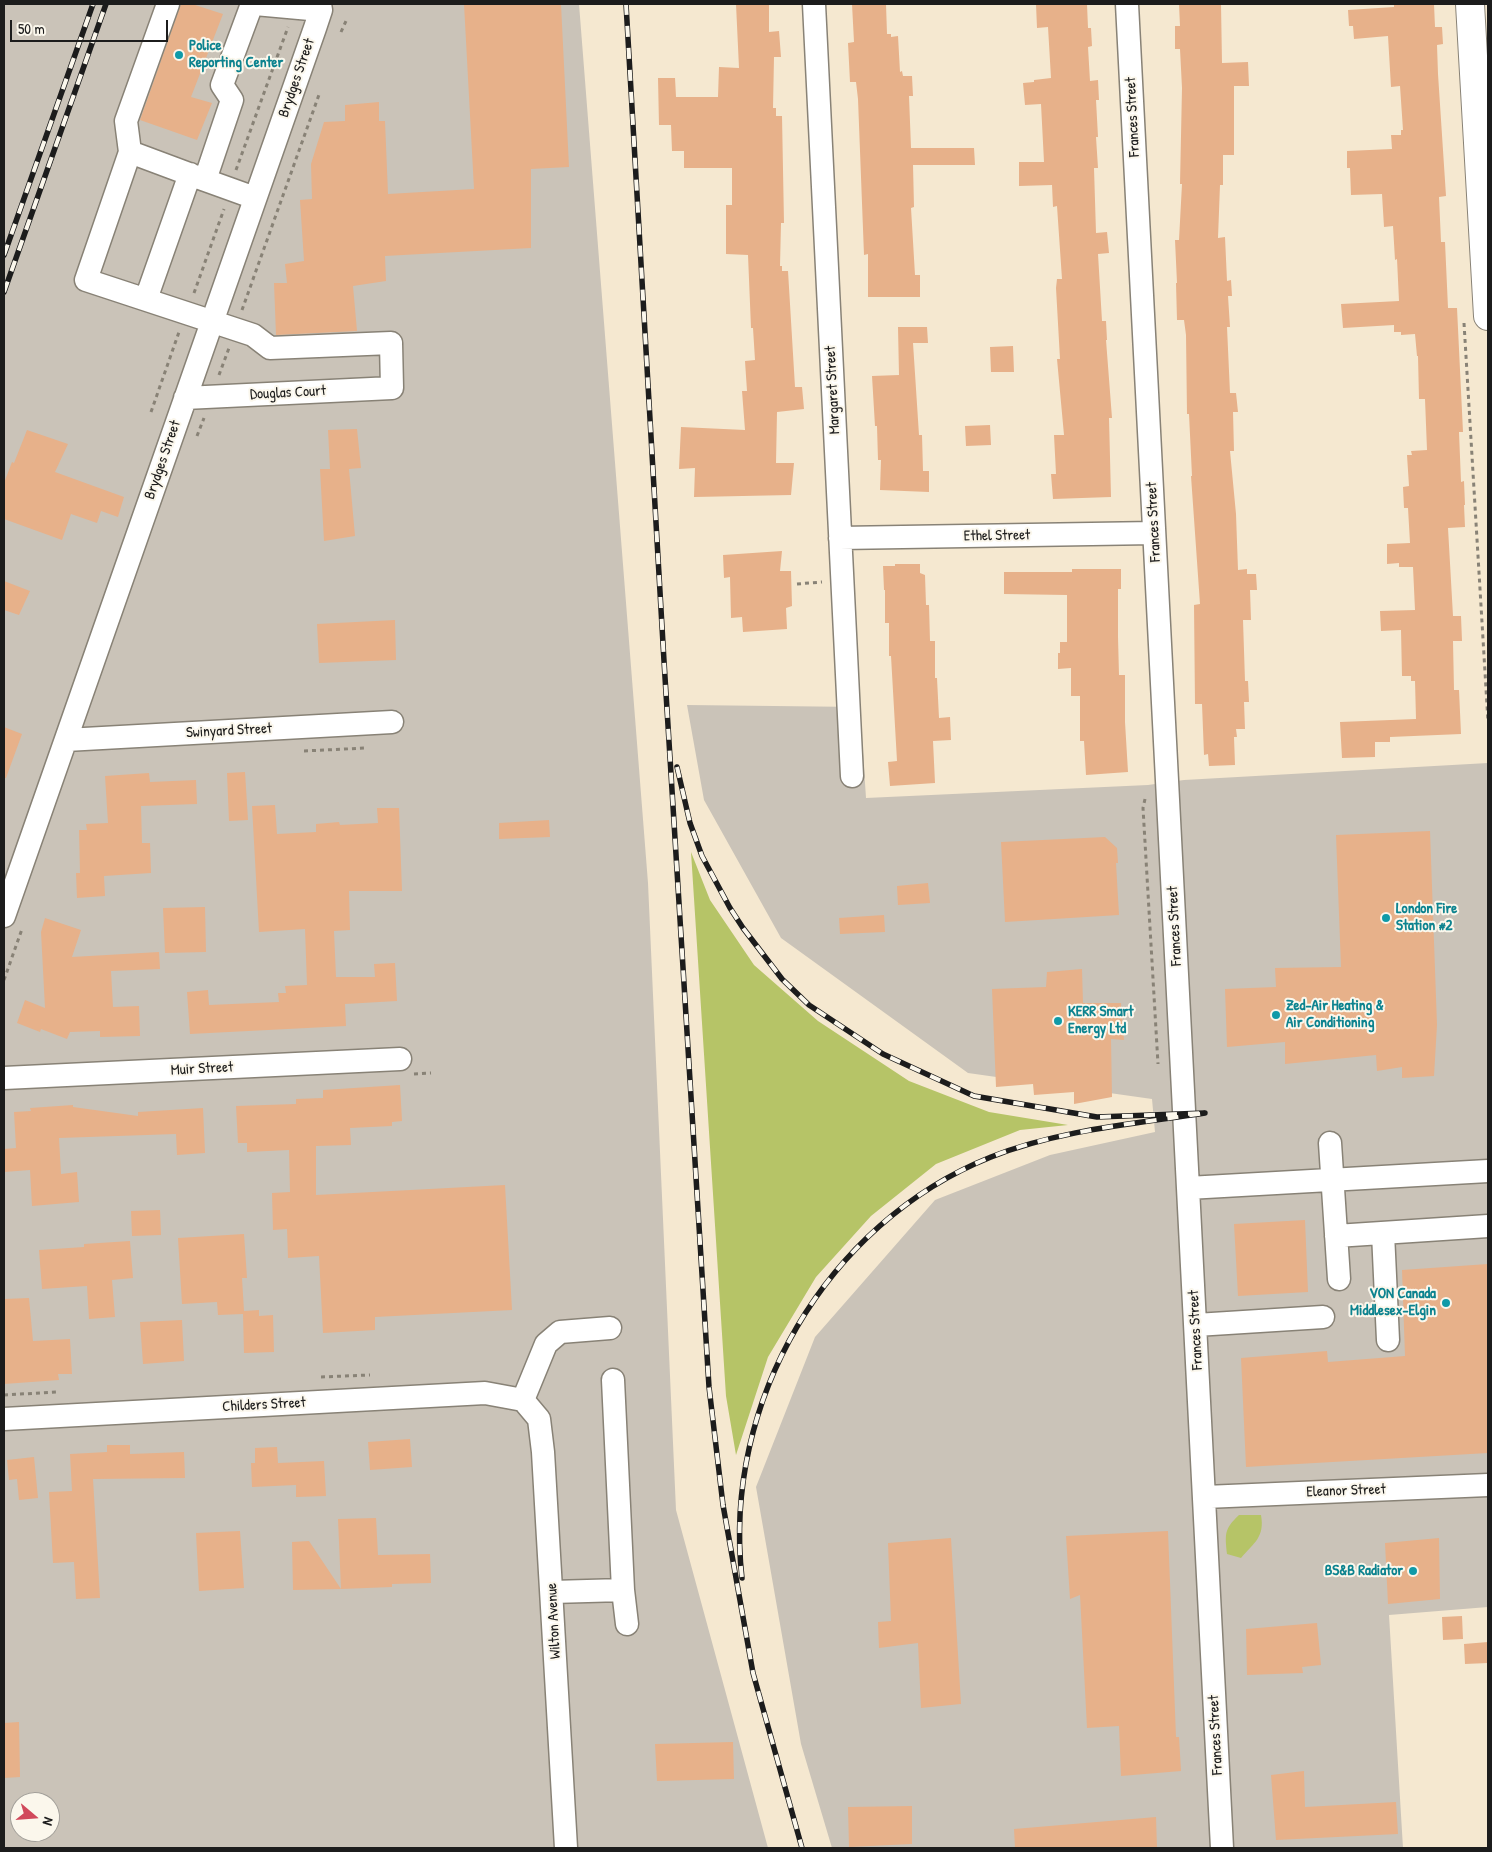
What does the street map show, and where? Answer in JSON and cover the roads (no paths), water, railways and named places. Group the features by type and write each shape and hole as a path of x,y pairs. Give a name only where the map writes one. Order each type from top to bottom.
{"main road":[{"path":"1470,4 1476,319"}],"street":[{"path":"168,4 126,121 130,152 86,280 212,321"},
{"path":"146,299 232,100 222,84 253,4 321,7"},
{"name":"Margaret Street","path":"814,4 852,776"},
{"name":"Frances Street","path":"1127,4 1222,1848"},
{"name":"Brydges Street","path":"14,920 66,740 321,7"},
{"path":"130,152 255,198"},
{"name":"Douglas Court","path":"185,398 392,388 391,343 270,348 253,335 212,321"},
{"name":"Ethel Street","path":"840,538 1154,533"},
{"name":"Swinyard Street","path":"66,740 392,722"},
{"name":"Muir Street","path":"4,1078 400,1059"},
{"path":"1330,1143 1339,1279"},
{"path":"1188,1188 1488,1172"},
{"path":"1336,1236 1488,1226"},
{"path":"1383,1233 1388,1340"},
{"path":"1196,1325 1323,1317"},
{"path":"523,1400 546,1344 560,1332 610,1328"},
{"path":"614,1380 627,1624"},
{"name":"Childers Street","path":"4,1419 485,1393 523,1400"},
{"name":"Wilton Avenue","path":"523,1400 539,1419 552,1592 566,1848"},
{"name":"Eleanor Street","path":"1205,1497 1488,1485"},
{"path":"552,1592 624,1590"}],"railway":[{"path":"4,255 93,4"},
{"path":"4,292 106,4"},
{"path":"626,4 709,1387 723,1505 753,1673 802,1848"},
{"path":"677,767 690,823 702,856 743,928 782,979 809,1005 883,1054 974,1096 1097,1117 1205,1113 1070,1134 1043,1140 991,1157 932,1187 880,1226 834,1273 797,1327 768,1385 749,1448 740,1512 742,1578"}],"place":[{"name":"Police Reporting Center","path":"179,55"},
{"name":"London Fire Station #2","path":"1386,918"},
{"name":"Zed-Air Heating & Air Conditioning","path":"1276,1015"},
{"name":"KERR Smart Energy Ltd","path":"1058,1021"},
{"name":"VON Canada Middlesex-Elgin","path":"1446,1303"},
{"name":"BS&B Radiator","path":"1413,1571"}]}
